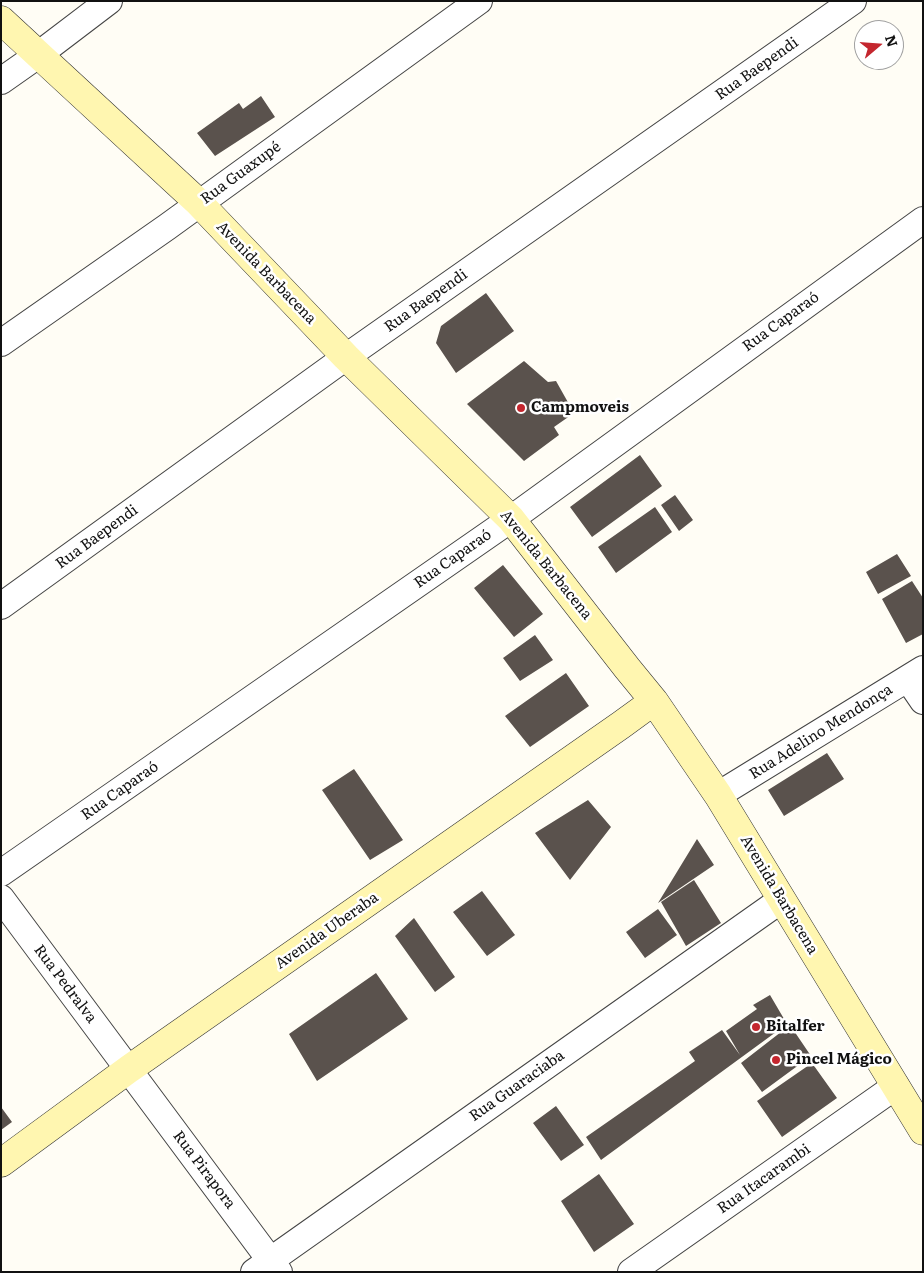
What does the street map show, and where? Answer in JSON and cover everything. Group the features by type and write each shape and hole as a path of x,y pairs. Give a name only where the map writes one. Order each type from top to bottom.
{"main road":[{"name":"Avenida Barbacena","path":"1,20 199,203 346,357 511,519 654,700 718,796 923,1132"},
{"name":"Avenida Uberaba","path":"1,1163 129,1069 654,700"}],"street":[{"path":"1,81 108,1"},
{"name":"Rua Guaxupé","path":"1,344 167,227 479,1"},
{"name":"Rua Baependi","path":"1,606 346,357 853,1"},
{"name":"Rua Caparaó","path":"1,873 511,519 923,220"},
{"path":"916,674 923,701"},
{"name":"Rua Adelino Mendonça","path":"718,796 916,674"},
{"name":"Rua Pedralva","path":"1,898 129,1069"},
{"name":"Rua Guaraciaba","path":"268,1268 781,900"},
{"name":"Rua Pirapora","path":"129,1069 268,1268"},
{"name":"Rua Itacarambi","path":"631,1272 896,1086"}],"building":[{"path":"261,96 275,117 215,156 197,133 239,103 243,109"},
{"path":"486,293 514,331 456,373 436,343 441,326"},
{"name":"Campmoveis","path":"524,361 548,382 556,381 574,413 554,427 559,435 524,461 467,404"},
{"path":"640,455 662,486 592,537 570,507"},
{"path":"675,495 693,520 679,531 661,505"},
{"path":"655,507 672,532 616,573 598,547"},
{"path":"897,554 911,576 878,594 866,572"},
{"path":"503,565 543,614 514,637 474,588"},
{"path":"912,581 923,598 923,634 906,643 882,599"},
{"path":"535,635 553,660 520,681 503,658"},
{"path":"566,673 589,706 530,747 505,716"},
{"path":"827,753 844,779 784,816 768,790"},
{"path":"354,769 403,840 370,860 322,790"},
{"path":"588,800 611,827 570,880 535,833"},
{"path":"697,839 714,865 658,903"},
{"path":"694,880 721,923 686,946 661,902"},
{"path":"482,891 515,935 487,956 453,912"},
{"path":"658,909 677,935 645,958 626,932"},
{"path":"414,918 455,977 435,992 395,936"},
{"path":"376,973 408,1019 317,1081 289,1034"},
{"path":"770,995 787,1024 601,1160 586,1137 695,1061 689,1052 722,1030 740,1055 726,1031 757,1009 753,1005"},
{"name":"Pincel Mágico","path":"790,1025 811,1056 762,1092 741,1063"},
{"path":"812,1063 837,1098 782,1137 757,1101"},
{"path":"556,1106 584,1145 561,1161 533,1123"},
{"path":"1,1107 12,1122 1,1130"},
{"path":"599,1174 634,1224 594,1252 561,1201"}],"place":[{"name":"Campmoveis","path":"521,408"},
{"name":"Bitalfer","path":"756,1027"},
{"name":"Pincel Mágico","path":"776,1060"}]}
